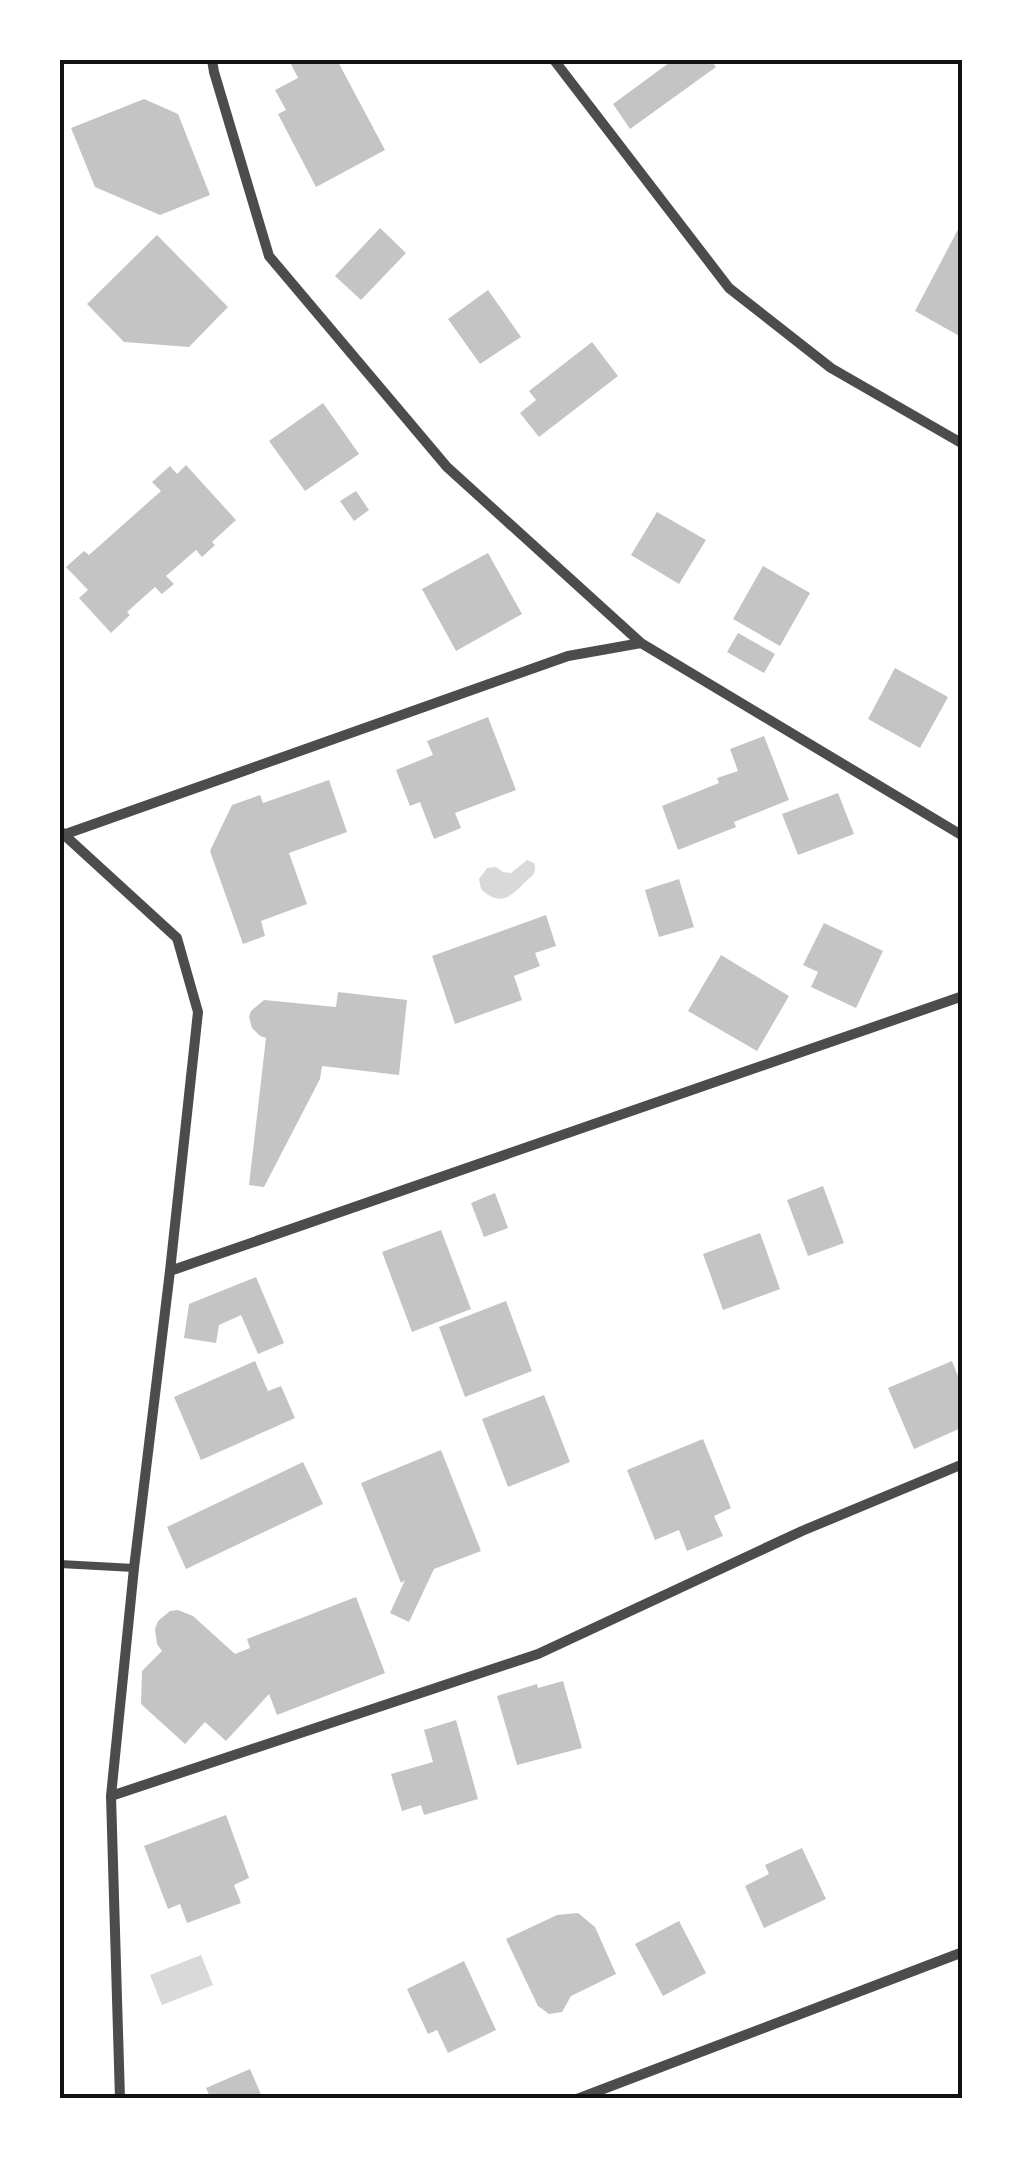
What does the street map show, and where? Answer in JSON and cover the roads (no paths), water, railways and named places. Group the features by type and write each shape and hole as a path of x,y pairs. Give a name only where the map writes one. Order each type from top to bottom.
{"street":[{"path":"212,60 269,256 447,466 641,643 963,836"},
{"path":"554,60 729,288 831,368 963,444"},
{"path":"108,2099 119,2093 111,1796 198,1012 177,938 62,833 568,656 641,643"},
{"path":"170,1271 963,996"},
{"path":"111,1796 538,1654 802,1531 963,1464"},
{"path":"576,2099 963,1952"}],"lane":[{"path":"60,1564 134,1568"}]}
